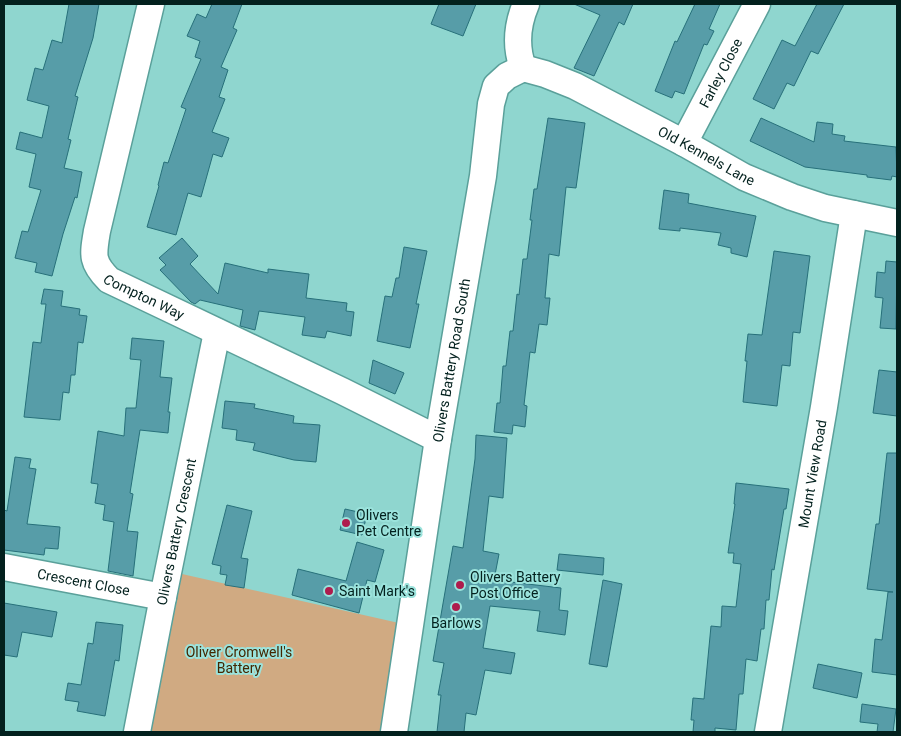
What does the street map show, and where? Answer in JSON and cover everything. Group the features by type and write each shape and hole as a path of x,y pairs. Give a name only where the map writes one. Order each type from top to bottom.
{"street":[{"name":"Compton Way","path":"151,4 104,197 93,255 95,264 109,280 438,439"},
{"path":"523,68 519,57 518,34 520,18 526,4"},
{"name":"Farley Close","path":"684,143 757,4"},
{"name":"Old Kennels Lane","path":"523,68 545,74 575,86 744,177 792,198 825,208 897,223"},
{"name":"Olivers Battery Road South","path":"394,732 438,439 483,176 491,104 496,86 507,76 523,68"},
{"name":"Mount View Road","path":"768,732 824,407 854,214"},
{"name":"Olivers Battery Crescent","path":"137,732 217,332"},
{"name":"Crescent Close","path":"4,567 163,597"}],"green space":[{"name":"Oliver Cromwell's Battery","path":"182,574 399,623 383,732 151,732"}],"building":[{"path":"69,4 99,4 93,38 75,96 78,97 68,139 71,140 64,168 82,172 77,198 75,197 63,234 52,276 35,272 37,263 15,258 22,231 28,232 41,190 29,187 36,154 16,149 20,132 42,138 49,106 27,100 35,68 43,70 52,40 62,43"},
{"path":"212,4 242,4 233,28 237,30 221,67 228,70 219,97 225,99 212,132 229,138 222,157 213,154 201,197 188,193 176,235 147,227 164,162 168,163 186,109 181,107 201,59 195,57 200,41 187,36 197,14 206,18"},
{"path":"439,4 476,4 463,36 431,24"},
{"path":"574,4 633,4 624,25 619,22 594,76 574,68 600,15"},
{"path":"695,4 720,4 709,29 714,31 707,45 704,44 684,94 675,91 672,98 655,91 675,41 677,42"},
{"path":"817,4 844,4 818,54 811,51 794,86 787,83 774,109 753,99 782,40 795,46"},
{"path":"548,118 585,123 576,188 566,187 559,256 549,254 545,298 550,298 547,325 539,324 535,353 530,352 524,405 527,406 525,427 513,425 512,434 494,432 497,403 500,403 503,366 506,366 510,331 513,331 523,259 527,259 534,189 537,189"},
{"path":"761,118 814,142 817,122 833,124 832,134 845,136 844,141 896,147 897,177 892,176 891,180 805,167 750,141"},
{"path":"664,190 689,194 688,203 756,216 747,257 731,253 731,248 718,245 721,233 680,228 680,231 659,229"},
{"path":"182,238 198,256 190,264 218,294 225,263 268,273 268,269 309,274 306,298 347,303 346,311 354,312 351,336 327,331 325,338 302,335 305,317 259,311 255,330 240,326 243,310 200,300 195,304 191,302 160,270 166,265 159,258"},
{"path":"404,247 427,251 416,304 419,304 410,348 377,341 385,296 392,297 396,278 399,278"},
{"path":"774,251 810,256 800,333 793,332 790,366 782,365 777,406 743,402 748,334 762,335"},
{"path":"886,261 897,262 896,329 880,328 883,298 875,297 877,272 885,273"},
{"path":"44,289 63,291 61,306 80,309 79,315 87,316 83,343 78,342 75,375 71,375 69,393 63,392 60,420 24,417 33,342 41,343 46,304 41,304"},
{"path":"132,338 164,341 160,377 172,378 168,412 170,412 168,433 140,430 130,493 133,494 127,531 138,532 133,576 108,571 114,522 103,520 105,505 95,503 98,484 91,483 98,431 124,436 126,408 136,408 141,360 130,359"},
{"path":"373,360 404,373 395,394 369,383"},
{"path":"879,370 897,372 897,416 873,413"},
{"path":"225,401 255,404 254,408 294,416 293,423 320,425 316,462 294,460 253,450 255,443 236,440 237,430 222,428"},
{"path":"476,435 507,438 503,498 489,496 483,551 499,554 494,580 561,588 559,610 568,611 565,635 537,631 540,611 490,606 483,648 515,653 511,674 485,670 476,715 466,713 464,732 437,732 441,695 438,695 444,663 433,661 453,546 463,548 475,459"},
{"path":"887,453 897,453 897,675 872,672 875,639 882,640 888,592 893,592 867,589 876,524 879,524"},
{"path":"15,457 31,459 29,468 36,469 27,524 60,527 58,549 45,548 44,555 4,550 4,510 7,511"},
{"path":"736,483 789,489 786,509 784,509 774,570 772,569 769,600 766,600 764,629 761,629 757,661 746,659 743,694 739,694 736,730 715,728 715,732 693,732 694,720 691,720 693,698 704,699 711,626 721,627 722,606 736,607 741,564 733,563 734,553 728,553"},
{"path":"227,505 252,511 241,558 248,559 244,588 225,585 227,575 220,574 221,566 212,564"},
{"name":"Olivers Pet Centre","path":"345,509 367,514 362,535 340,530"},
{"name":"Saint Mark's","path":"357,542 384,550 375,582 367,580 359,613 292,595 298,569 346,581"},
{"path":"559,554 604,558 603,575 557,570"},
{"path":"603,580 622,584 607,667 589,664"},
{"path":"4,603 57,612 52,637 22,632 17,657 4,655"},
{"path":"96,622 123,625 119,661 115,660 105,716 77,711 79,702 65,700 68,683 81,685 88,643 93,644"},
{"path":"818,664 862,673 857,698 813,688"},
{"path":"862,704 896,709 893,732 877,732 878,724 860,722"}],"place":[{"name":"Olivers Pet Centre","path":"346,523"},
{"name":"Olivers Battery Post Office","path":"460,585"},
{"name":"Saint Mark's","path":"329,591"},
{"name":"Barlows","path":"456,607"}]}
